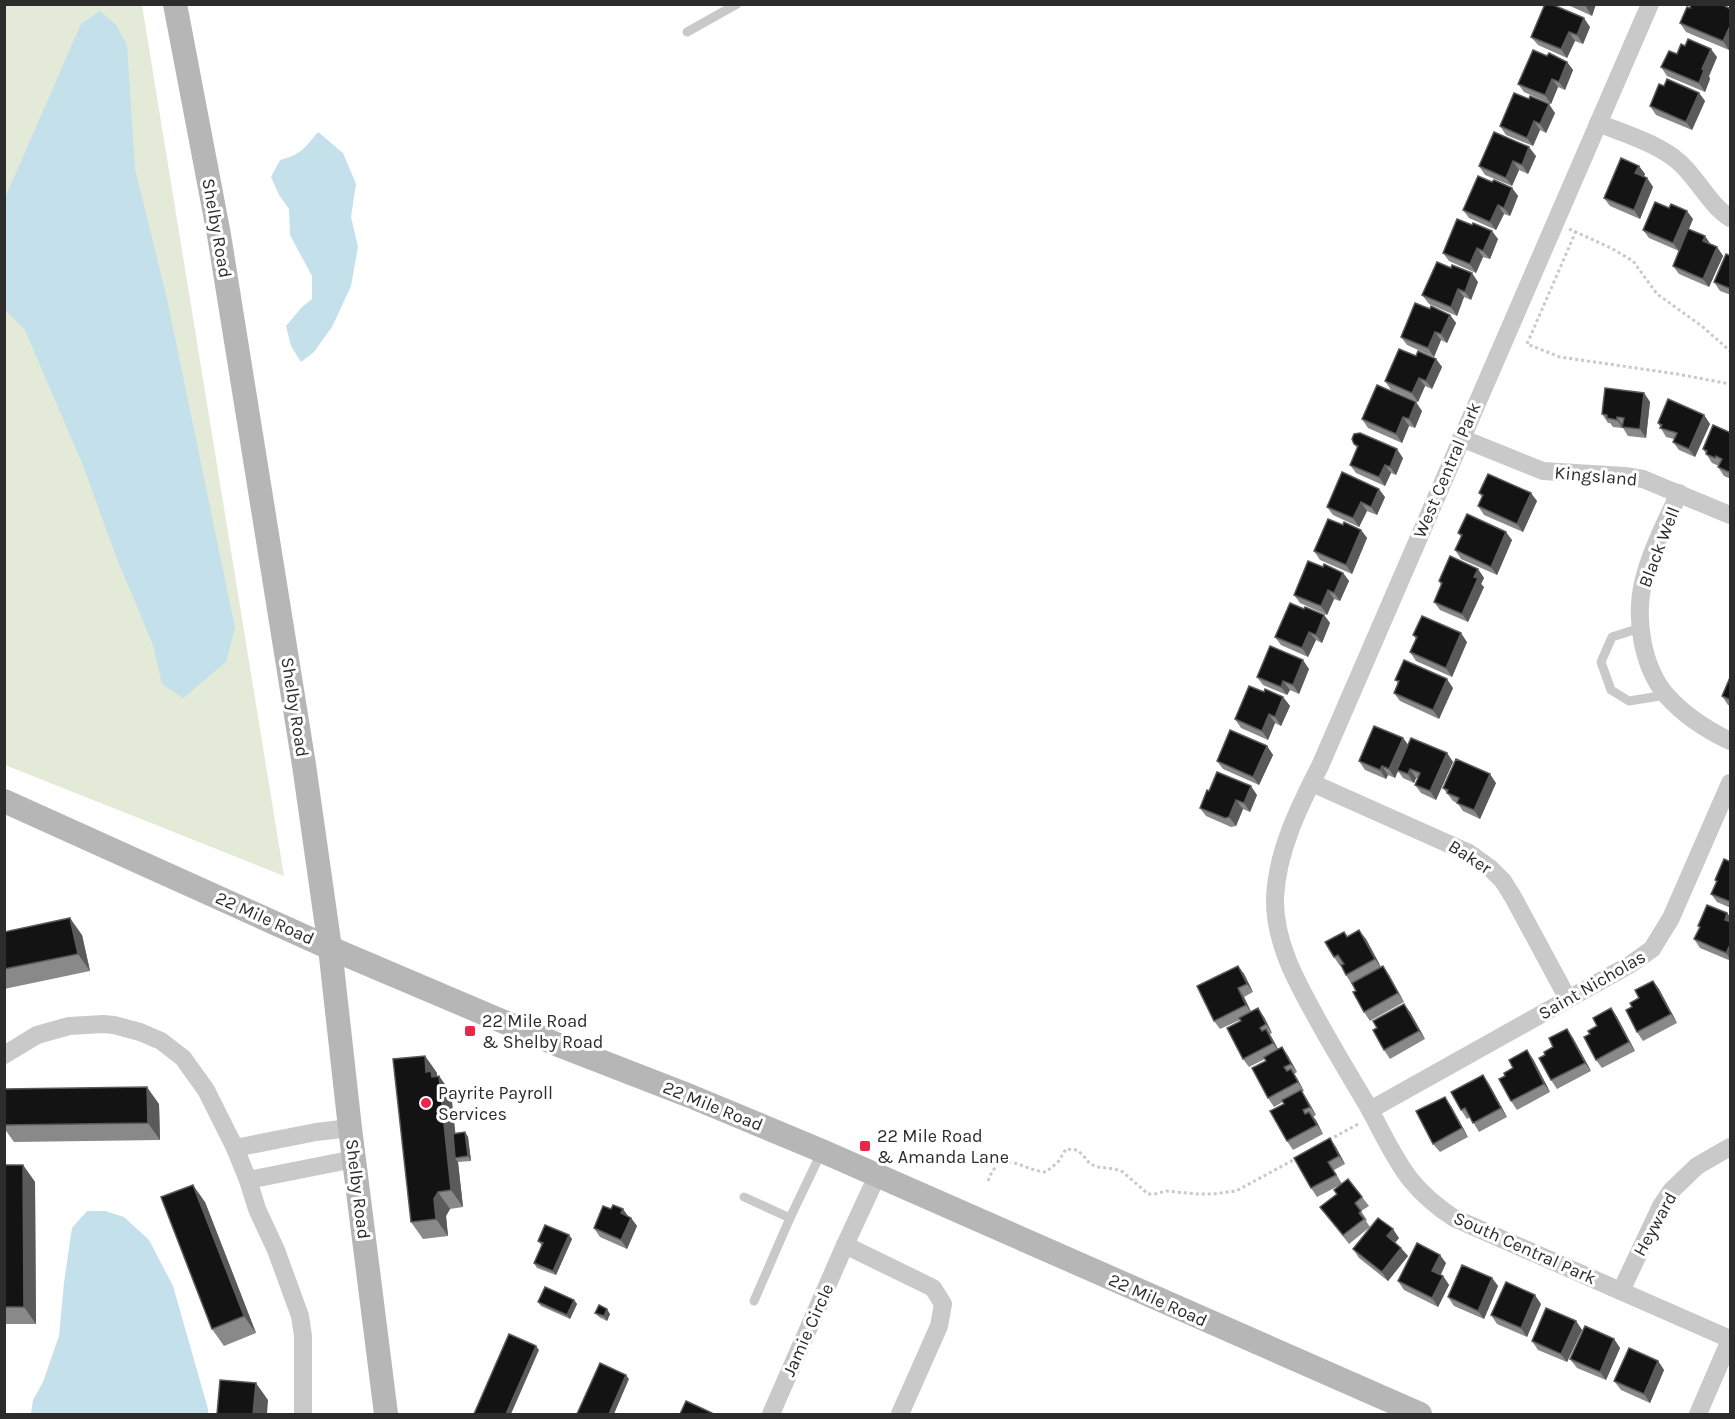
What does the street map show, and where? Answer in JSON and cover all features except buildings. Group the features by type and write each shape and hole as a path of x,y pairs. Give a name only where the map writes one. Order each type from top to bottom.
{"street":[{"name":"Shelby Road","path":"175,4 219,235 304,765 330,948 386,1414"},
{"name":"West Central Park","path":"1281,943 1275,900 1285,843 1650,4"},
{"path":"1598,123 1670,155 1681,164 1716,206 1731,218"},
{"name":"Kingsland","path":"1461,438 1543,471 1643,479 1731,515"},
{"name":"Black Well","path":"1679,493 1646,572 1641,595 1640,628 1643,645 1655,677 1666,695 1700,724 1731,741"},
{"name":"Baker","path":"1312,783 1457,846 1490,868 1503,881 1513,897 1568,999"},
{"name":"Saint Nicholas","path":"1366,1116 1652,950 1671,918 1731,783"},
{"name":"22 Mile Road","path":"4,801 330,948 566,1048 822,1151 1420,1414"},
{"name":"South Central Park","path":"1281,943 1301,989 1366,1116 1412,1181 1438,1207 1454,1218 1731,1340 1698,1414"},
{"path":"4,1055 38,1035 69,1026 114,1024 161,1041 183,1058 206,1090 235,1148 300,1316 303,1336 303,1414"},
{"path":"235,1148 316,1132 350,1128"},
{"name":"Heyward","path":"1621,1291 1661,1206 1671,1191 1697,1166 1731,1147"},
{"path":"249,1180 354,1159"},
{"name":"Jamie Circle","path":"771,1414 845,1245 878,1176"},
{"path":"845,1245 933,1288 944,1304 939,1326 900,1414"}],"lane":[{"path":"687,32 736,4"},
{"path":"1640,628 1612,637 1601,662 1611,690 1629,701 1666,695"},
{"path":"754,1301 822,1151"},
{"path":"744,1197 790,1218"}],"path":[{"path":"1555,223 1611,248 1633,261 1657,294 1731,351"},
{"path":"1576,231 1527,344 1560,357 1731,384"},
{"path":"1321,1144 1366,1116"},
{"path":"988,1181 994,1168 1005,1162 1018,1163 1039,1172 1046,1172 1058,1162 1066,1149 1072,1148 1083,1155 1090,1164 1115,1168 1123,1172 1148,1194 1166,1191 1213,1194 1236,1191 1302,1155"}],"green space":[{"path":"4,5 142,5 284,876 5,765"}],"water":[{"path":"100,11 116,25 127,45 135,169 167,299 235,628 226,662 183,698 162,684 153,645 117,559 82,463 25,330 5,310 5,198 81,24"},
{"path":"318,132 343,153 356,184 351,217 358,247 351,286 332,327 314,352 301,362 291,346 286,326 312,299 312,276 290,235 289,209 279,195 271,177 280,160 302,150"},
{"path":"87,1211 105,1211 124,1217 149,1240 173,1286 208,1414 31,1414 33,1400 43,1382 59,1336 72,1228"}],"place":[{"name":"22 Mile Road & Shelby Road","path":"470,1031"},
{"name":"Payrite Payroll Services","path":"426,1103"},
{"name":"22 Mile Road & Amanda Lane","path":"865,1146"}]}
